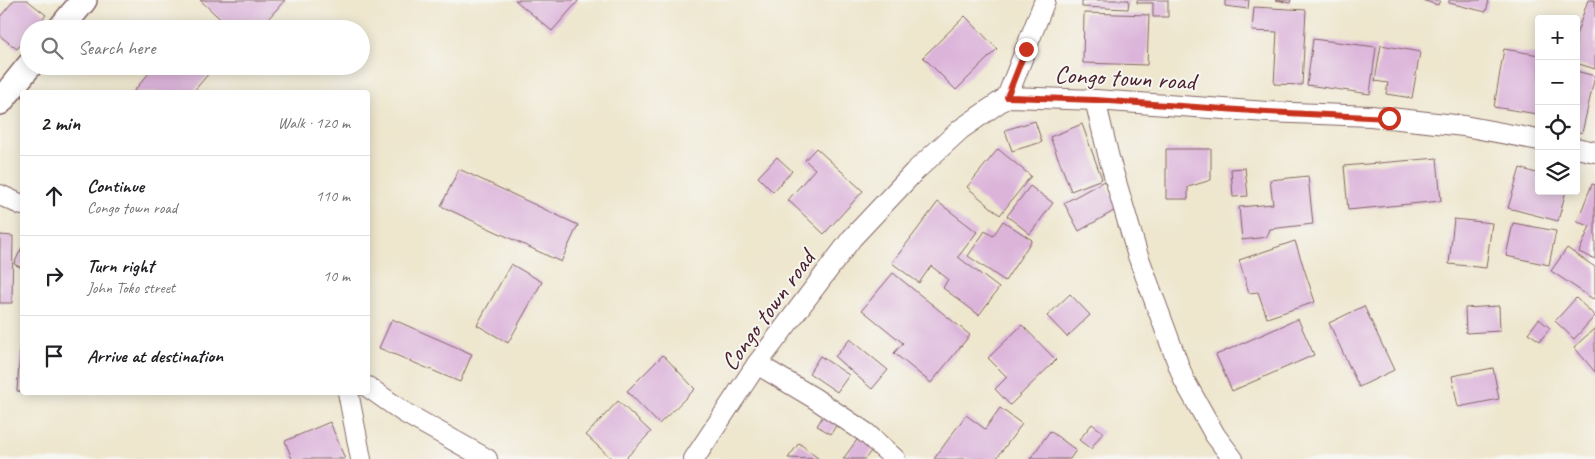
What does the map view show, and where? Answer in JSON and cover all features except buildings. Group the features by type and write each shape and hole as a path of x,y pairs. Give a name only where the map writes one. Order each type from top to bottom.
{"street":[{"path":"67,20 84,0"},
{"path":"1007,97 1045,0"},
{"path":"0,102 22,75"},
{"name":"Congo town road","path":"694,459 757,364 852,238 908,178 961,129 1007,97 1095,100 1267,112 1371,116 1464,126 1535,139"},
{"path":"1095,100 1108,158 1137,253 1184,380 1215,435 1233,459"},
{"path":"1580,149 1595,152"},
{"path":"0,195 20,204"},
{"path":"757,364 814,398 866,433 895,459"},
{"path":"370,388 405,413 486,459"},
{"path":"349,395 361,459"}],"route":[{"path":"1026,49 1007,97 1095,100 1389,118"}]}
